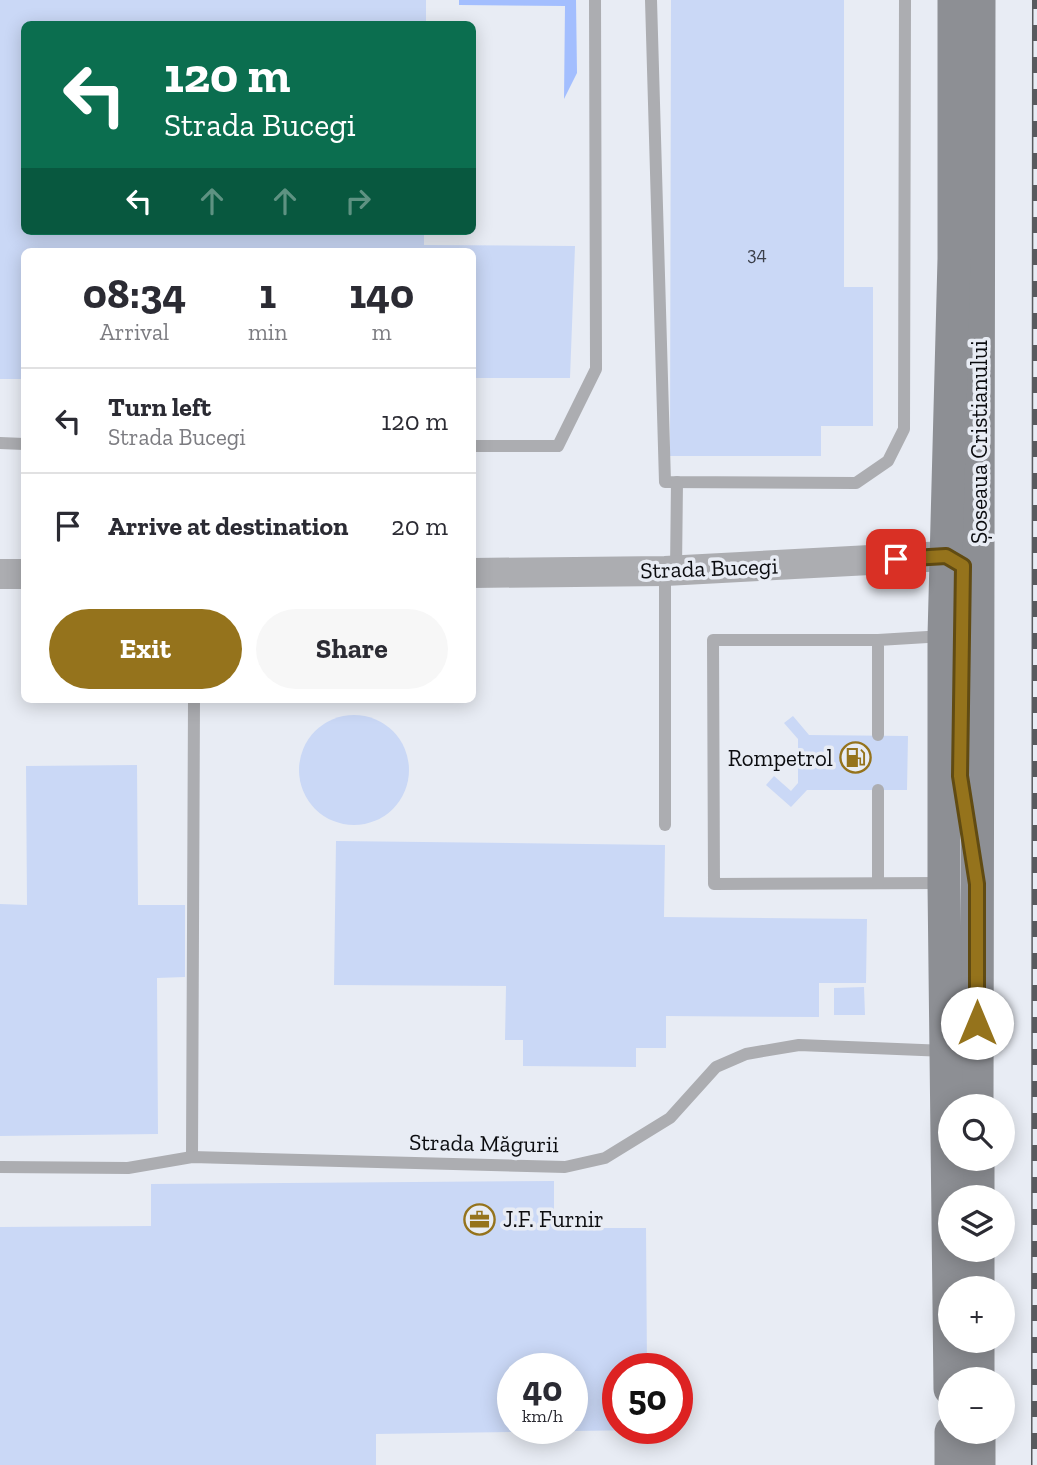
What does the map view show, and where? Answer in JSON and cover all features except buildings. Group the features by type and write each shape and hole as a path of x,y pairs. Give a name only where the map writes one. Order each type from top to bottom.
{"main road":[{"name":"Șoseaua Cristianului","path":"954,0 954,259 944,636 976,1094"},
{"name":"Șoseaua Cristianului","path":"950,1367 946,1051 960,884 979,0"},
{"name":"Șoseaua Cristianului","path":"946,556 963,566 960,884"},
{"path":"951,1444 951,1465"},
{"path":"979,1444 979,1465"}],"street":[{"name":"Strada Bucegi","path":"476,573 671,571 946,556"},
{"path":"0,574 21,574"}],"lane":[{"path":"476,446 558,446 596,369 595,0"},
{"path":"651,0 665,482 856,483 888,461 904,429 905,0"},
{"path":"0,443 21,444"},
{"path":"665,825 671,571 677,482"},
{"path":"944,636 878,640 713,640 713,884 960,884"},
{"path":"878,640 878,735"},
{"path":"192,1157 194,703"},
{"path":"878,790 878,883"},
{"name":"Strada Măgurii","path":"0,1167 128,1168 192,1157 565,1167 604,1158 670,1118 716,1067 746,1054 799,1045 946,1051"}],"shaded area":[{"path":"459,0 576,0 577,73 564,99 565,6 459,5"}],"railway":[{"path":"1035,1465 1036,0"}],"place":[{"name":"Rompetrol","path":"856,758"},
{"name":"J.F. Furnir","path":"480,1219"}],"route":[{"path":"896,559 946,556 963,566 960,776 977,884 977,1023"}]}
